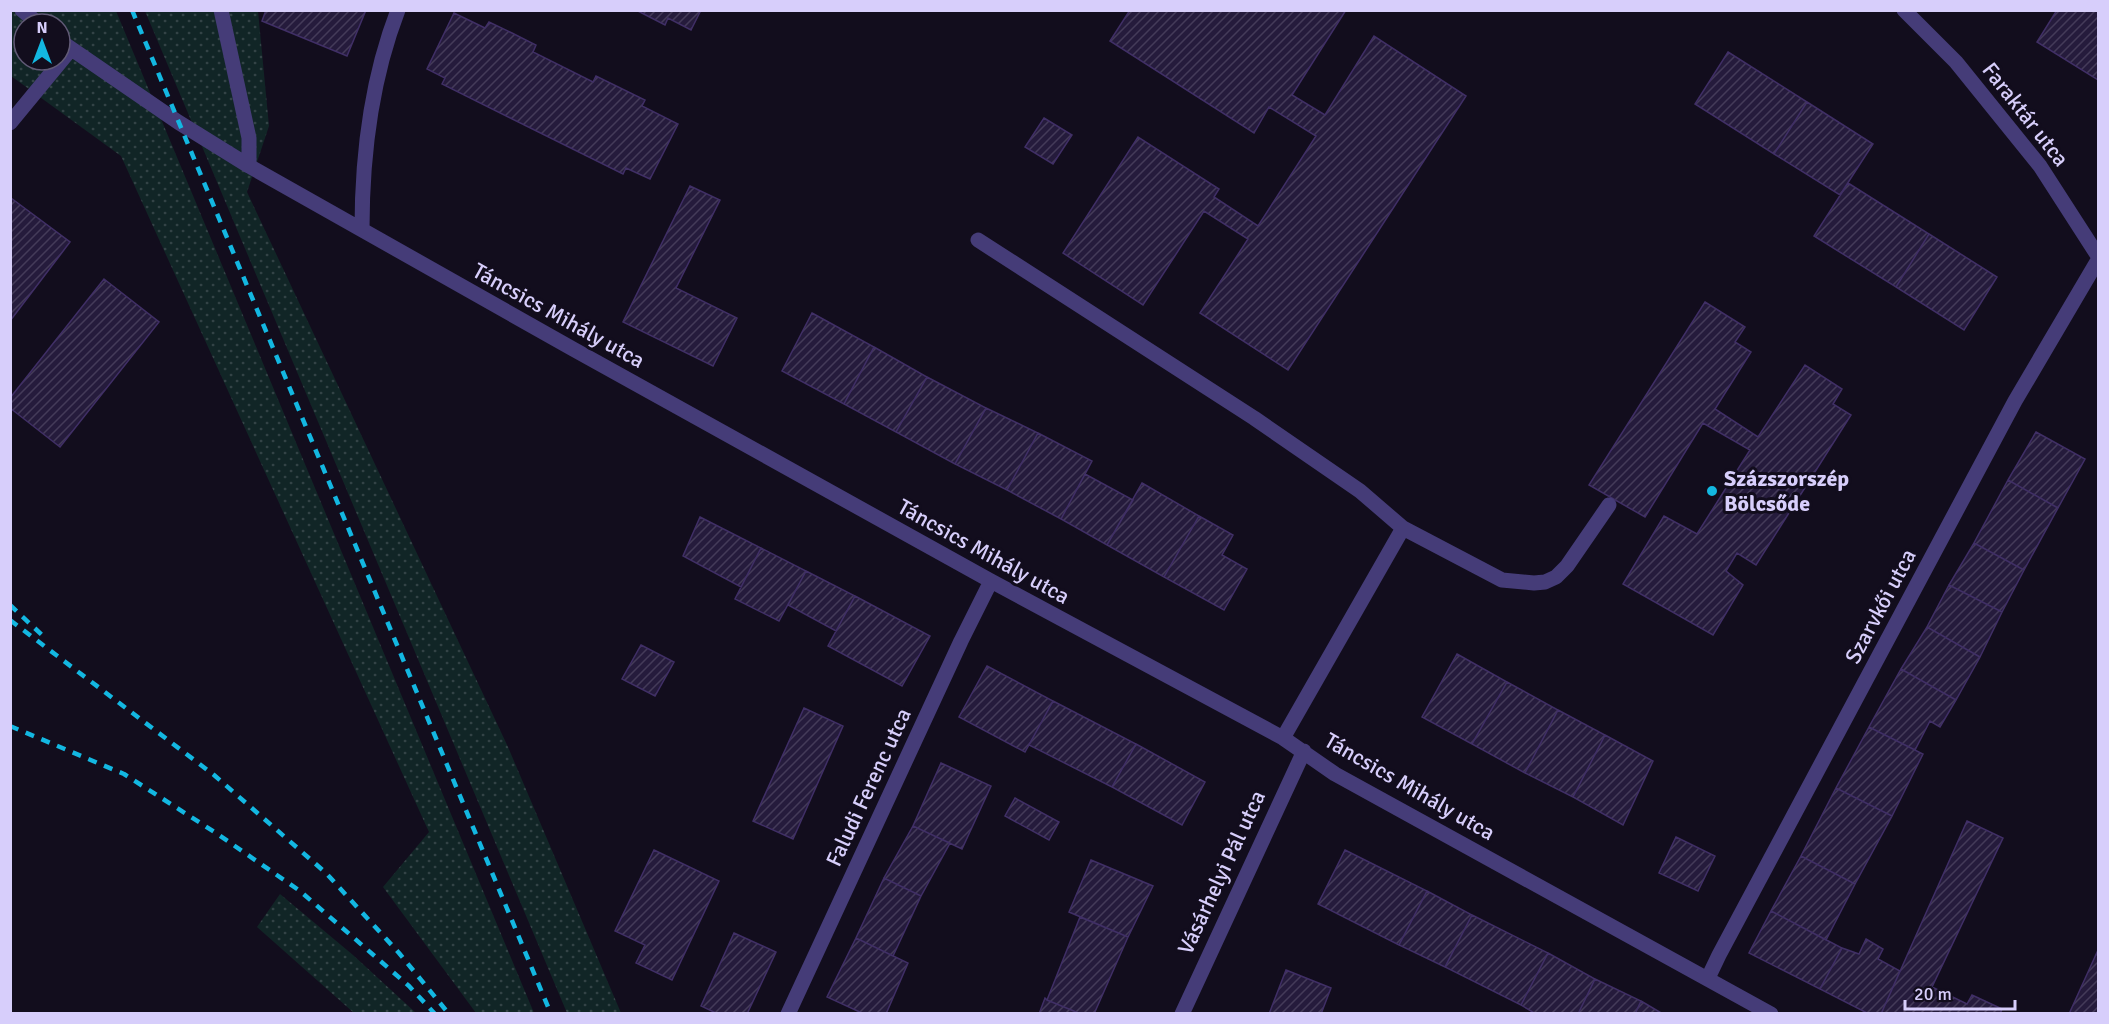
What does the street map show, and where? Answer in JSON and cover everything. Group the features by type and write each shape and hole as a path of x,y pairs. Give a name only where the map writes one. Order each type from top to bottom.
{"street":[{"path":"221,10 249,138 249,166"},
{"path":"362,230 362,201 370,109 385,42 398,10"},
{"name":"Faraktár utca","path":"1904,10 1956,62 2034,157 2098,258"},
{"name":"Táncsics Mihály utca","path":"72,50 178,122 249,166 991,581 1283,738 1335,774 1771,1014"},
{"path":"10,123 46,72"},
{"path":"978,240 1254,418 1360,491 1403,528 1502,580 1545,582 1556,578 1567,566 1609,505"},
{"name":"Szarvkői utca","path":"1708,978 1724,944 2015,401 2098,258"},
{"path":"1283,738 1403,528"},
{"name":"Faludi Ferenc utca","path":"788,1014 991,581"},
{"name":"Vásárhelyi Pál utca","path":"1182,1014 1304,751"}],"green space":[{"path":"11,11 116,11 534,1013 476,1013 383,887 429,832 121,156 11,76"},
{"path":"145,11 258,11 269,126 247,192 508,747 621,1013 567,1013"},
{"path":"280,894 353,955 416,1013 354,1013 257,927"}],"building":[{"path":"266,10 366,10 347,56 262,21"},
{"path":"636,10 701,10 691,30 668,18 665,25"},
{"path":"1130,10 1346,10 1292,95 1325,115 1374,36 1466,96 1288,370 1200,313 1248,239 1204,211 1143,305 1063,253 1138,137 1219,189 1214,197 1258,226 1316,136 1269,107 1254,133 1110,41"},
{"path":"2057,10 2098,10 2098,80 2037,42"},
{"path":"454,13 485,28 489,22 512,33 536,45 533,52 593,82 596,76 645,100 642,106 678,124 650,179 626,168 623,174 442,84 445,78 427,69"},
{"path":"1728,52 1807,102 1774,154 1695,104"},
{"path":"1807,102 1873,144 1840,195 1774,154"},
{"path":"1044,118 1072,135 1053,164 1025,147"},
{"path":"1848,183 1929,234 1896,287 1814,236"},
{"path":"690,186 720,200 676,288 737,318 713,366 623,322"},
{"path":"11,198 70,242 10,321 10,200"},
{"path":"1929,234 1997,277 1964,330 1896,287"},
{"path":"104,279 159,322 60,447 10,408 10,398"},
{"path":"1705,302 1745,327 1735,342 1751,352 1715,409 1758,437 1805,365 1842,389 1833,404 1851,415 1756,565 1737,553 1726,571 1743,585 1713,635 1623,584 1664,516 1697,534 1750,450 1703,423 1645,517 1589,485"},
{"path":"812,313 874,347 844,404 782,371"},
{"path":"874,347 927,377 896,432 844,404"},
{"path":"927,377 986,408 955,464 896,432"},
{"path":"986,408 1038,433 1007,490 955,464"},
{"path":"2036,432 2085,459 2058,508 2008,480"},
{"path":"1038,433 1092,461 1061,519 1007,490"},
{"path":"1085,474 1133,500 1107,545 1061,519"},
{"path":"2008,480 2058,508 2024,570 1974,543"},
{"path":"1142,483 1199,516 1164,577 1107,545"},
{"path":"1199,516 1233,535 1222,555 1247,569 1224,610 1164,577"},
{"path":"700,517 761,548 741,587 683,556"},
{"path":"1974,543 2024,570 2002,612 1949,585"},
{"path":"761,548 806,571 779,621 735,599"},
{"path":"806,571 855,596 836,631 788,605"},
{"path":"1949,585 2002,612 1980,657 1927,627"},
{"path":"855,596 930,636 902,686 828,646"},
{"path":"1927,627 1980,657 1956,700 1901,669"},
{"path":"641,645 674,662 655,696 622,679"},
{"path":"1457,654 1507,682 1472,744 1422,717"},
{"path":"987,666 1053,701 1025,752 959,717"},
{"path":"1901,669 1956,700 1940,727 1930,721 1915,750 1869,727"},
{"path":"1507,682 1558,710 1525,773 1472,744"},
{"path":"1053,701 1136,744 1112,787 1029,745"},
{"path":"804,708 843,726 793,839 753,821"},
{"path":"1558,710 1605,735 1573,797 1525,773"},
{"path":"1869,727 1923,754 1892,816 1836,788"},
{"path":"1605,735 1653,761 1623,825 1573,797"},
{"path":"1136,744 1205,782 1182,825 1112,787"},
{"path":"941,763 991,786 962,849 913,826"},
{"path":"1836,788 1892,816 1855,884 1801,856"},
{"path":"1015,798 1059,822 1049,840 1005,816"},
{"path":"1967,821 2003,838 1932,987 1967,1004 1972,995 2002,1009 2000,1014 1881,1014"},
{"path":"913,826 950,843 921,896 884,878"},
{"path":"1676,837 1715,856 1698,891 1659,873"},
{"path":"654,850 719,881 672,980 636,963 645,945 615,931"},
{"path":"1345,850 1427,891 1399,945 1318,904"},
{"path":"1801,856 1855,884 1826,940 1771,911"},
{"path":"1091,860 1153,886 1128,937 1069,912"},
{"path":"884,878 921,896 893,956 856,938"},
{"path":"1427,891 1472,915 1445,967 1399,945"},
{"path":"1771,911 1842,948 1820,989 1749,953"},
{"path":"1472,915 1548,953 1521,1005 1445,967"},
{"path":"1080,917 1128,937 1094,1014 1081,1014 1047,1000"},
{"path":"734,933 776,952 747,1014 718,1014 701,1006"},
{"path":"856,938 908,963 886,1014 864,1014 827,997"},
{"path":"1866,939 1883,949 1878,959 1900,971 1881,1014 1869,1014 1820,989 1842,948 1859,954"},
{"path":"2098,950 2098,1014 2069,1014"},
{"path":"1548,953 1595,979 1578,1014 1536,1014 1521,1005"},
{"path":"1286,970 1331,988 1321,1014 1269,1014"},
{"path":"1595,979 1641,1001 1635,1014 1578,1014"},
{"path":"1045,998 1047,1000 1081,1014 1039,1014"},
{"path":"1641,1001 1663,1014 1635,1014"}],"railway":[{"path":"132,10 551,1014"},
{"path":"10,605 42,635"},
{"path":"10,620 214,775 326,873 399,953 449,1014"},
{"path":"10,726 124,774 216,833 300,891 409,986 435,1014"}],"place":[{"name":"Százszorszép Bölcsőde","path":"1712,491"}]}
